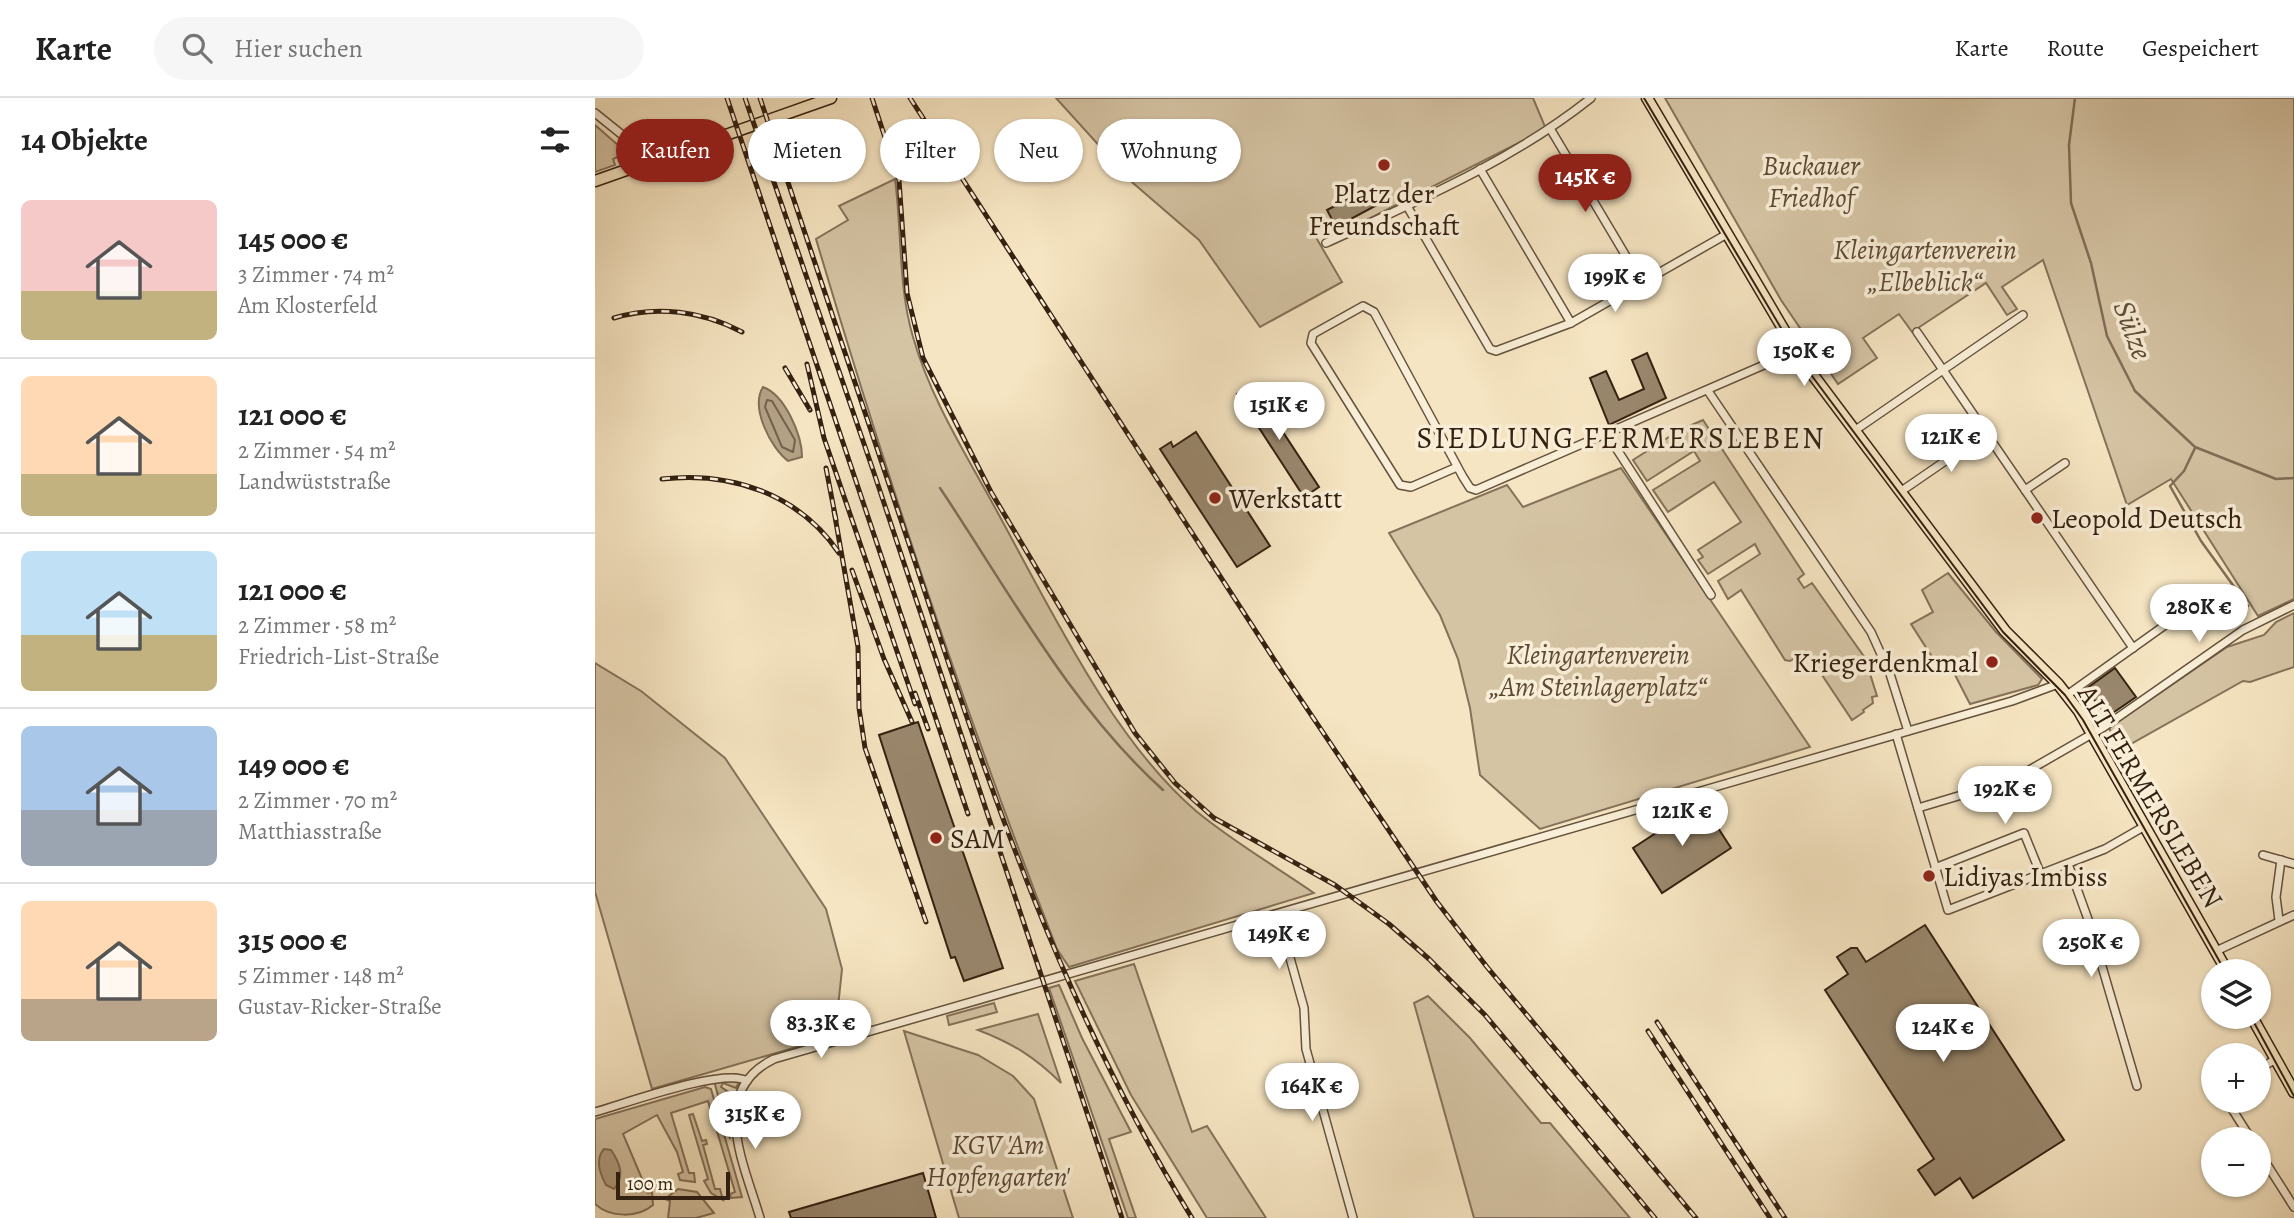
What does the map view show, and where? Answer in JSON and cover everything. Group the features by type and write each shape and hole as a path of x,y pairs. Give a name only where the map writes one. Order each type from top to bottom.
{"main road":[{"path":"734,132 831,98"},
{"name":"ALT FERMERSLEBEN","path":"1647,98 1795,351 2005,631 2058,684 2093,734 2220,959"},
{"path":"595,181 616,173"},
{"path":"2259,1029 2294,1092"}],"street":[{"path":"1327,243 1480,169 1551,130 1591,98"},
{"path":"595,113 616,131"},
{"path":"1551,130 1642,283"},
{"path":"1480,169 1571,323"},
{"path":"1407,206 1493,351 1571,323 1727,234"},
{"path":"1457,467 1411,487 1400,485 1311,343 1313,334 1363,306 1369,306 1457,467 1470,488 1476,490 1795,351"},
{"path":"1854,431 2023,315"},
{"path":"1917,332 2133,648"},
{"path":"1708,391 1871,632 1890,674 1908,731"},
{"path":"1900,492 1986,433"},
{"path":"1607,434 1711,595"},
{"path":"2025,490 2065,463"},
{"path":"1918,808 2012,780 2093,734 2243,630 2294,605"},
{"path":"2067,695 2168,623"},
{"path":"760,1218 735,1128 736,1103 747,1081 762,1066 779,1057 2040,693 2058,684"},
{"path":"1896,734 1948,910 2068,864 2145,826"},
{"path":"1935,868 2024,833 2041,875"},
{"path":"2263,855 2294,864"},
{"path":"2279,920 2276,897 2281,860"},
{"path":"2068,864 2089,922 2137,1086"},
{"path":"1278,915 1304,1008 1306,1052 1353,1218"},
{"path":"2216,951 2294,915"},
{"path":"2271,1062 2276,1059"},
{"path":"595,1112 710,1079 734,1076 747,1081"},
{"path":"2271,1171 2294,1207"}],"green space":[{"path":"1056,98 1533,98 1546,129 1337,235 1334,229 1321,228 1314,234 1342,282 1260,327 1199,240 1132,182 1241,182 1241,119 1097,119 1097,143 1083,128 1083,119 1075,119"},
{"path":"1665,98 2294,98 2294,599 2258,616 2171,479 2127,505 2043,260 2002,287 2017,309 2007,315 1986,283 1912,332 1899,314 1863,338 1877,358 1838,384 1781,300"},
{"path":"595,125 616,143 616,158 613,159 615,165 595,172"},
{"path":"889,182 895,182 908,318 930,384 1063,633 1112,712 1166,782 1196,811 1314,893 1069,967 1057,949 1023,862 959,685 871,418 816,239 848,220 839,206"},
{"path":"1703,420 1804,574 1798,579 1804,588 1812,583 1865,658 1877,696 1872,697 1873,703 1852,720 1806,651 1790,661 1785,660 1741,590 1728,599 1718,581 1760,554 1755,544 1708,574 1698,560 1703,557 1698,550 1741,522 1714,482 1668,512 1653,490 1700,461 1694,451 1647,481 1633,460 1680,430"},
{"name":"Kleingartenverein „Am Steinlagerplatz“","path":"1621,468 1810,747 1540,829 1480,775 1470,708 1458,659 1440,615 1389,533 1507,485 1523,507"},
{"path":"1948,573 1996,632 2042,679 2038,685 1970,704 1953,671 1943,674 1911,624 1933,612 1922,590"},
{"path":"2294,613 2294,667 2250,682 2243,681 2120,750 2109,728 2227,647 2264,635 2276,622"},
{"path":"595,663 641,691 725,758 826,909 842,969 835,1036 652,1089 595,892"},
{"path":"1134,964 1192,1132 1207,1126 1266,1218 1207,1218 1131,1095 1075,981"},
{"path":"1059,985 1082,1038 1131,1132 1109,1139 1136,1218 1128,1218 1049,988"},
{"path":"1428,996 1470,1038 1541,1123 1550,1123 1630,1218 1474,1218 1414,1003"},
{"path":"994,1003 997,1012 949,1025 947,1016"},
{"path":"1038,1014 1061,1083 1023,1052 978,1030"},
{"name":"KGV 'Am Hopfengarten'","path":"904,1031 978,1055 1013,1076 1034,1099 1073,1218 959,1218"},
{"path":"735,1074 742,1076 736,1088 723,1083 721,1087 733,1095 729,1115 730,1139 714,1081"},
{"path":"705,1087 711,1089 742,1197 731,1198 730,1194 735,1192 708,1101 671,1113 689,1173 694,1173 695,1182 680,1180 678,1174 683,1172 677,1152 657,1115 623,1134 648,1193 652,1192 653,1205 640,1212 624,1215 608,1212 595,1204 595,1119"},
{"path":"693,1114 702,1141 706,1140 707,1144 703,1145 715,1189 720,1189 723,1200 711,1193 704,1181 708,1179 689,1115"},
{"path":"678,1189 697,1192 714,1213 696,1218 668,1218 670,1201 665,1199"}],"water":[{"path":"763,387 778,398 791,417 799,438 802,457 788,461 769,437 759,406"},
{"path":"604,1149 611,1150 619,1165 619,1179 614,1189 606,1185 600,1171 599,1162"}],"building":[{"path":"1366,190 1375,206 1336,227 1327,210"},
{"path":"1647,353 1666,398 1609,425 1590,378 1606,371 1619,400 1644,389 1632,360"},
{"path":"1245,388 1250,395 1256,391 1319,487 1304,497 1237,394"},
{"name":"Werkstatt","path":"1196,432 1270,546 1237,567 1160,449 1171,442 1173,447"},
{"path":"2115,668 2136,697 2107,717 2086,689"},
{"name":"SAM","path":"918,722 1003,968 964,981 955,957 951,958 879,735"},
{"path":"1702,803 1731,848 1662,893 1633,848"},
{"path":"2209,875 2216,887 2200,896 2193,884"},
{"path":"1925,925 2064,1140 1973,1198 1960,1178 1935,1195 1918,1170 1934,1159 1825,990 1848,974 1837,957 1851,948 1857,948 1866,962"},
{"path":"923,1173 936,1218 791,1218 789,1212"}],"waterway":[{"name":"Sülze","path":"2075,98 2069,145 2071,203 2091,263 2107,336 2135,391 2195,447 2276,479 2294,478"},
{"path":"2195,448 2184,471 2170,486 2201,541 2248,606"},
{"path":"940,488 1016,607 1070,685 1099,722 1163,790"}],"tram line":[{"path":"1644,98 1800,360 2003,632 2065,695 2083,720 2218,959"},
{"path":"2258,1029 2294,1096"}],"railway":[{"path":"727,98 968,814"},
{"path":"745,98 873,470 1122,1218"},
{"path":"760,98 974,738 1035,902 1106,1061 1192,1218"},
{"path":"872,98 899,180 907,293 923,358 991,492 1135,733 1175,783 1214,818 1335,885 1389,924 1429,959 1485,1015 1655,1218"},
{"path":"910,98 1279,667 1437,902 1487,967 1696,1218"},
{"path":"614,318 646,312 679,312 711,319 742,332"},
{"path":"807,364 824,438 915,704"},
{"path":"785,368 810,410"},
{"path":"826,468 836,520"},
{"path":"662,479 713,479 738,483 761,491 804,515 839,553"},
{"path":"834,511 858,647 859,708 865,748 926,922"},
{"path":"852,570 884,659 912,722"},
{"path":"915,693 928,729"},
{"path":"1657,1022 1785,1218"},
{"path":"1648,1031 1770,1218"}],"place":[{"name":"Platz der Freundschaft","path":"1384,165"},
{"name":"Werkstatt","path":"1215,498"},
{"name":"Leopold Deutsch","path":"2037,518"},
{"name":"Kriegerdenkmal","path":"1992,662"},
{"name":"SAM","path":"936,838"},
{"name":"Lidiyas Imbiss","path":"1929,876"}],"district":[{"name":"SIEDLUNG FERMERSLEBEN","path":"1621,438"}],"park label":[{"name":"Buckauer Friedhof","path":"1811,181"},
{"name":"Kleingartenverein „Elbeblick“","path":"1925,265"}]}
